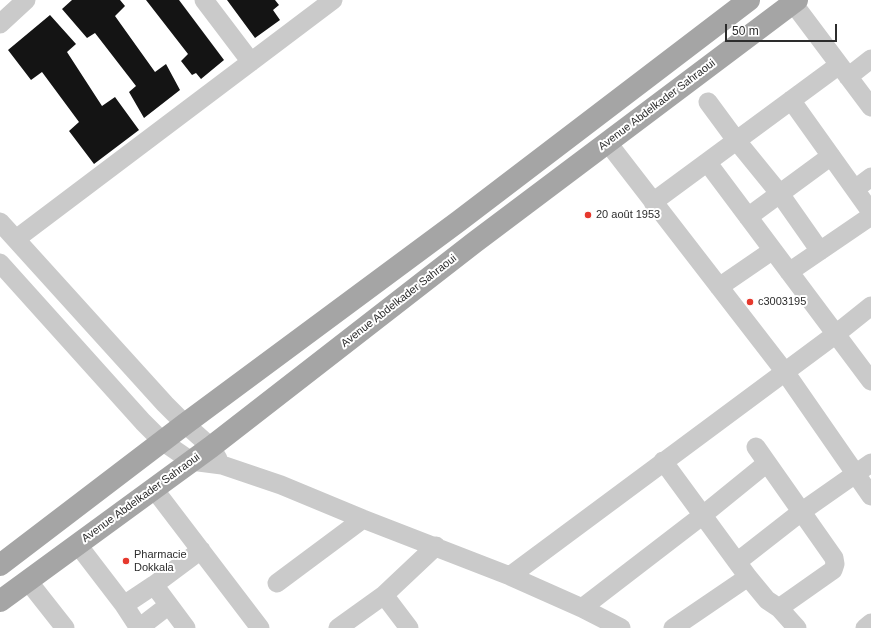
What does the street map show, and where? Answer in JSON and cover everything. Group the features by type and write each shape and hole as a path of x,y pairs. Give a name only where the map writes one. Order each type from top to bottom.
{"main road":[{"path":"0,565 162,441 459,221 749,0"},
{"name":"Avenue Abdelkader Sahraoui","path":"0,601 211,447 475,242 795,1"}],"street":[{"path":"0,24 26,0"},
{"path":"204,0 251,62"},
{"path":"16,239 333,0"},
{"path":"795,1 871,107"},
{"path":"653,202 791,100 844,71 871,59"},
{"path":"791,100 871,212"},
{"path":"708,102 736,140 780,194 820,251"},
{"path":"608,142 785,372 871,496"},
{"path":"748,217 832,156"},
{"path":"707,162 871,381"},
{"path":"854,188 871,177"},
{"path":"790,272 871,216"},
{"path":"0,222 185,424 211,447 222,466"},
{"path":"719,287 773,250"},
{"path":"0,263 143,422 162,441 191,461 222,466 281,485 363,519 436,546 510,576 582,608 621,628"},
{"path":"510,576 836,334 871,306"},
{"path":"756,447 834,558 835,564 833,570 779,608"},
{"path":"663,461 742,569 767,600 779,608 797,628"},
{"path":"582,608 703,515 767,463"},
{"path":"673,628 742,569 801,512 871,463"},
{"path":"154,489 260,628"},
{"path":"277,584 363,519"},
{"path":"78,545 124,605 139,628 169,605"},
{"path":"338,628 384,595 436,546"},
{"path":"124,605 201,550"},
{"path":"28,580 65,628"},
{"path":"154,585 186,628"},
{"path":"384,595 409,628"}],"building":[{"path":"72,0 120,0 125,6 115,16 155,72 166,64 180,90 144,118 129,92 136,86 95,33 87,38 62,9"},
{"path":"146,0 179,0 224,60 201,79 196,73 192,75 181,61 188,54"},
{"path":"227,0 275,0 279,5 273,10 280,20 255,38"},
{"path":"50,15 76,44 67,52 102,106 115,97 139,130 94,164 69,131 79,122 42,72 31,80 8,50"}],"place":[{"name":"20 août 1953","path":"588,215"},
{"name":"c3003195","path":"750,302"},
{"name":"Pharmacie Dokkala","path":"126,561"}]}
